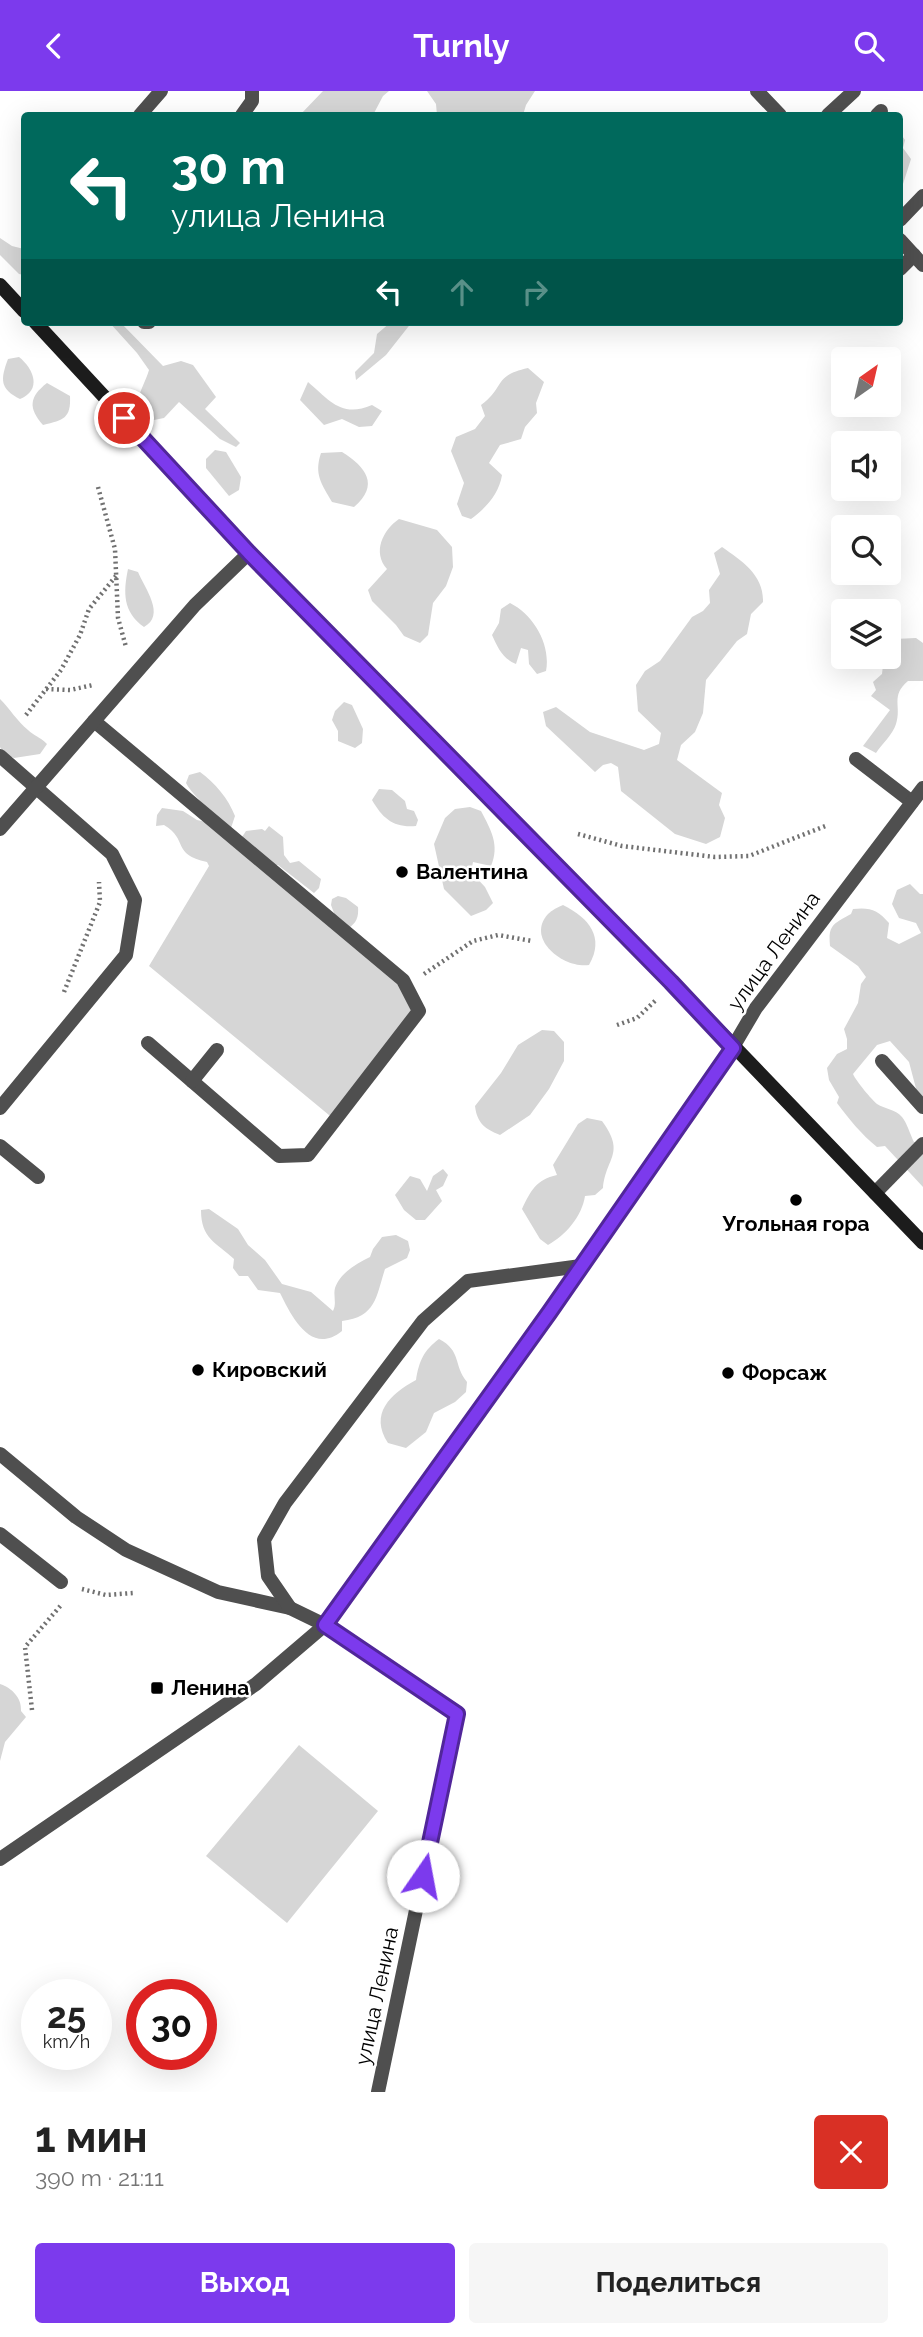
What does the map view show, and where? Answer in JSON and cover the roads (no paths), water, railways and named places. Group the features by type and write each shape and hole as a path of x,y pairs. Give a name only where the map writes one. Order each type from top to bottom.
{"main road":[{"path":"0,285 21,305"},
{"path":"39,326 249,553 671,982 923,1243"}],"street":[{"path":"143,112 161,91"},
{"path":"244,112 252,101 252,91"},
{"path":"757,91 777,112"},
{"path":"831,112 854,91"},
{"path":"903,217 923,195"},
{"path":"903,243 918,260"},
{"path":"0,829 195,605 249,553"},
{"path":"94,721 403,980 419,1011 308,1155 279,1156 148,1044"},
{"path":"0,756 112,853 135,900 126,955 0,1108"},
{"path":"856,759 912,802"},
{"name":"улица Ленина","path":"378,2092 457,1714 325,1625 581,1266 733,1048 756,1007 923,788"},
{"path":"192,1081 218,1051"},
{"path":"882,1061 923,1107"},
{"path":"875,1193 923,1144"},
{"path":"0,1146 38,1177"},
{"path":"290,1608 268,1576 264,1540 285,1503 424,1321 468,1281 581,1266"},
{"path":"0,1454 76,1517 126,1550 218,1592 290,1608 325,1625 256,1683 0,1859"},
{"path":"0,1534 61,1583"}],"place":[{"name":"Валентина","path":"402,872"},
{"name":"Угольная гора","path":"796,1200"},
{"name":"Кировский","path":"198,1370"},
{"name":"Форсаж","path":"728,1373"},
{"name":"Ленина","path":"157,1688"}]}
